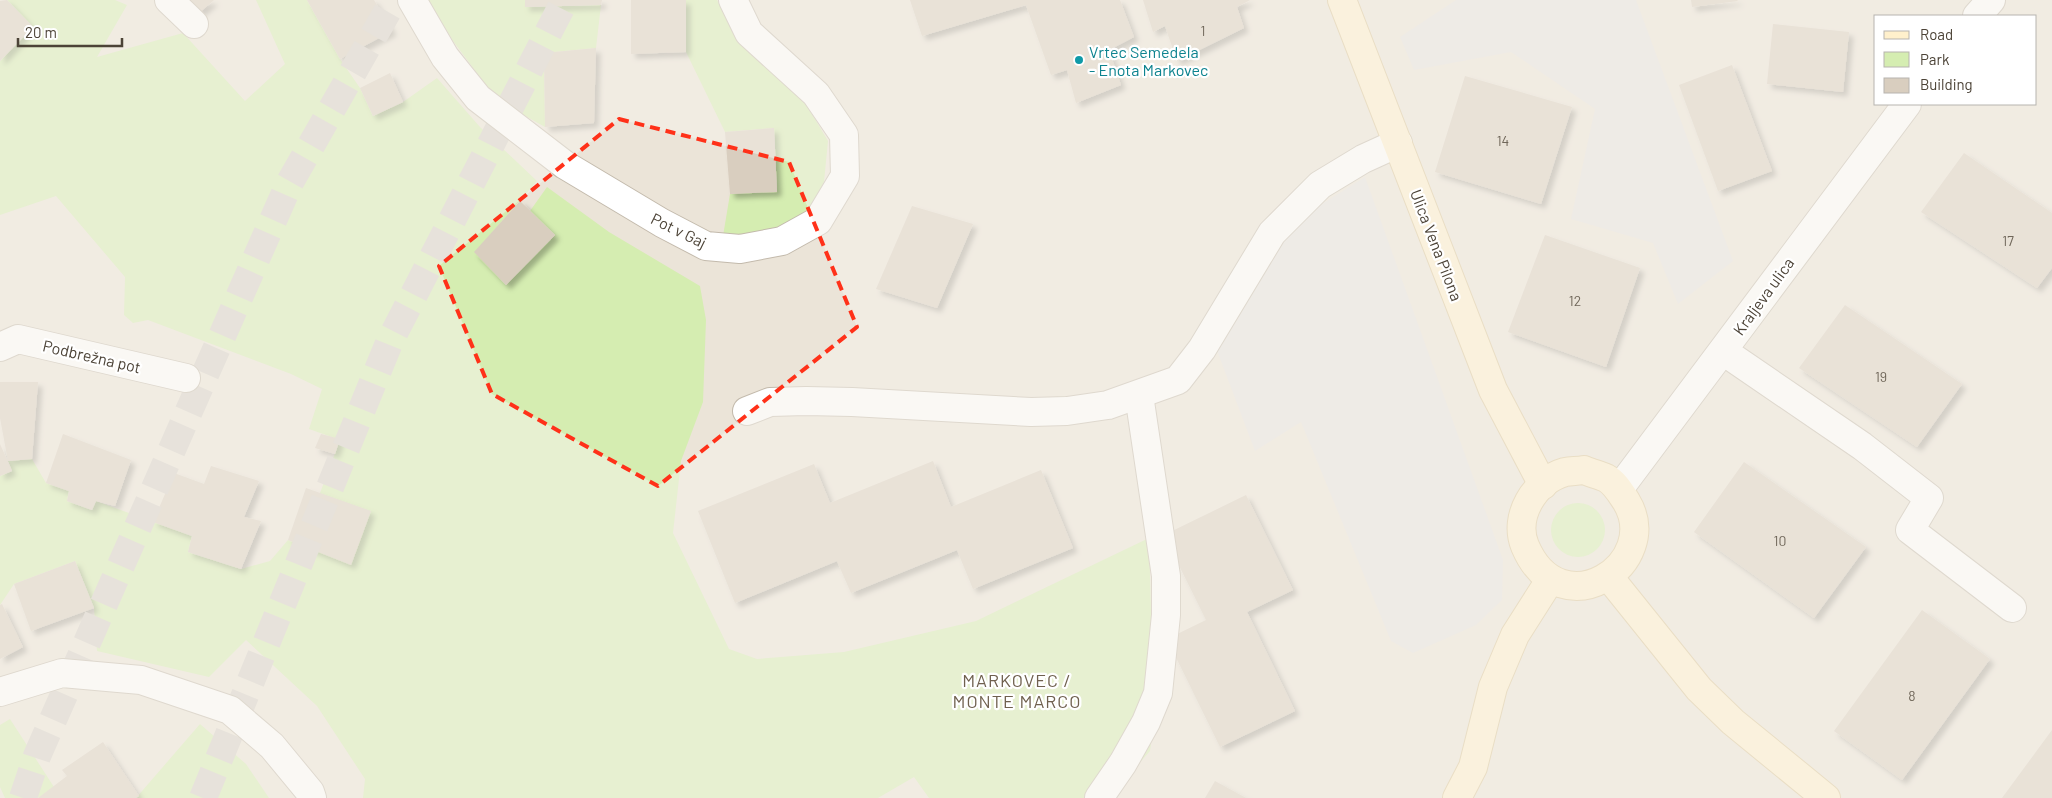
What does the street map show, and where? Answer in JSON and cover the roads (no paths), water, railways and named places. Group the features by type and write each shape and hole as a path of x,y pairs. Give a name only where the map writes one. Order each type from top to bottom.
{"street":[{"path":"168,0 194,24"},
{"name":"Pot v Gaj","path":"412,0 445,57 478,98 565,165 662,223 706,246 740,249 782,241 818,221 845,176 844,135 816,94 749,33 733,0"},
{"name":"Ulica Vena Pilona","path":"1342,0 1493,390 1543,485"},
{"path":"1978,15 1991,0"},
{"name":"Kraljeva ulica","path":"1619,489 1906,105"},
{"path":"747,411 770,402 816,401 1031,412 1067,411 1108,405 1178,380 1202,349 1272,233 1320,185 1363,158 1398,143"},
{"name":"Podbrežna pot","path":"0,347 18,339 186,378"},
{"path":"1723,352 1862,446 1929,498 1910,530 2012,608"},
{"path":"1099,798 1123,763 1146,722 1158,693 1166,615 1166,576 1140,395"},
{"path":"1584,470 1606,478 1619,489 1629,506 1635,525 1628,555 1609,577 1600,582 1566,586 1550,580 1531,561 1521,536 1522,517 1532,496 1543,485 1564,473 1584,470"},
{"path":"1609,577 1699,689 1732,722 1826,798"},
{"path":"1457,798 1473,767 1493,688 1512,643 1550,580"},
{"path":"0,692 62,673 141,680 230,710 272,746 310,792 312,798"}],"tunnel":[{"path":"23,798 37,756 289,184 394,0"},
{"path":"203,798 389,343 565,0"}],"place":[{"name":"Vrtec Semedela - Enota Markovec","path":"1079,60"}],"district":[{"name":"MARKOVEC / MONTE MARCO","path":"1017,690"}]}
